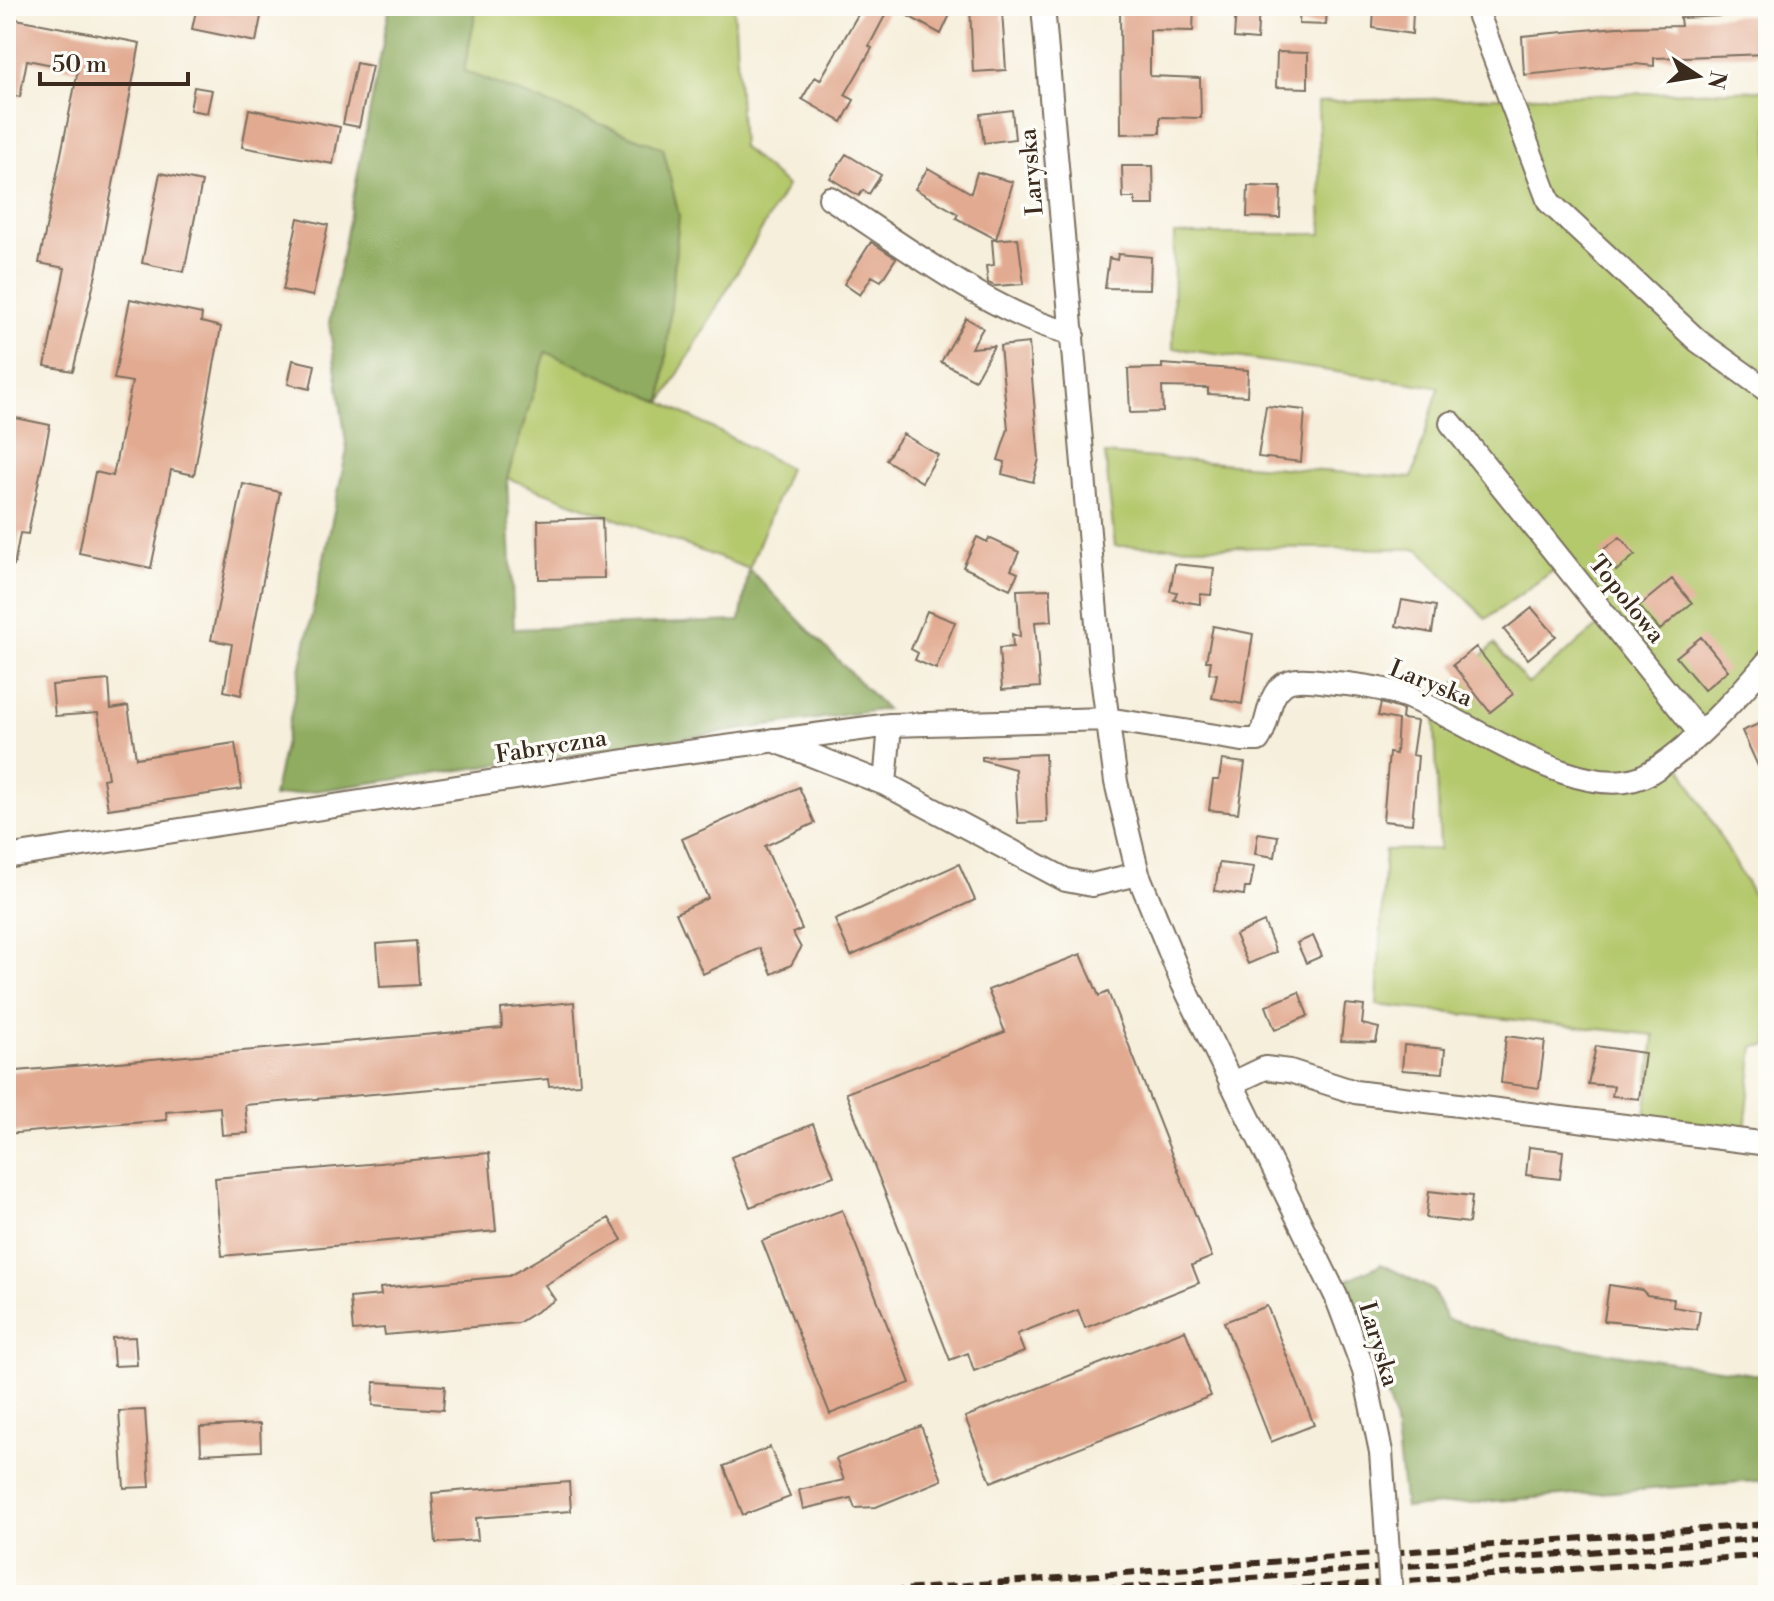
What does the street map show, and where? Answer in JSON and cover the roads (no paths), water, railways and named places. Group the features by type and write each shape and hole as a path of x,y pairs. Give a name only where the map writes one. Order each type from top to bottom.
{"street":[{"name":"Laryska","path":"1043,6 1107,719 1116,782 1138,874 1183,984 1336,1296 1364,1371 1381,1452 1391,1595"},
{"path":"1475,6 1549,202 1698,341 1768,391"},
{"path":"830,198 1017,313 1052,329 1073,333"},
{"name":"Topolowa","path":"1451,423 1699,732"},
{"path":"1699,732 1740,695 1768,661"},
{"name":"Laryska","path":"1107,719 1258,740 1264,732 1272,701 1283,685 1296,680 1367,686 1406,696 1565,773 1595,781 1619,782 1648,774 1699,732"},
{"name":"Fabryczna","path":"6,857 771,739 890,725 1107,719"},
{"path":"885,784 890,725"},
{"path":"771,739 885,784 1066,880 1092,885 1138,874"},
{"path":"1231,1084 1265,1068 1290,1071 1355,1092 1768,1144"}],"railway":[{"path":"836,1595 1768,1524"},
{"path":"1032,1595 1768,1538"},
{"path":"1212,1595 1768,1555"}]}
